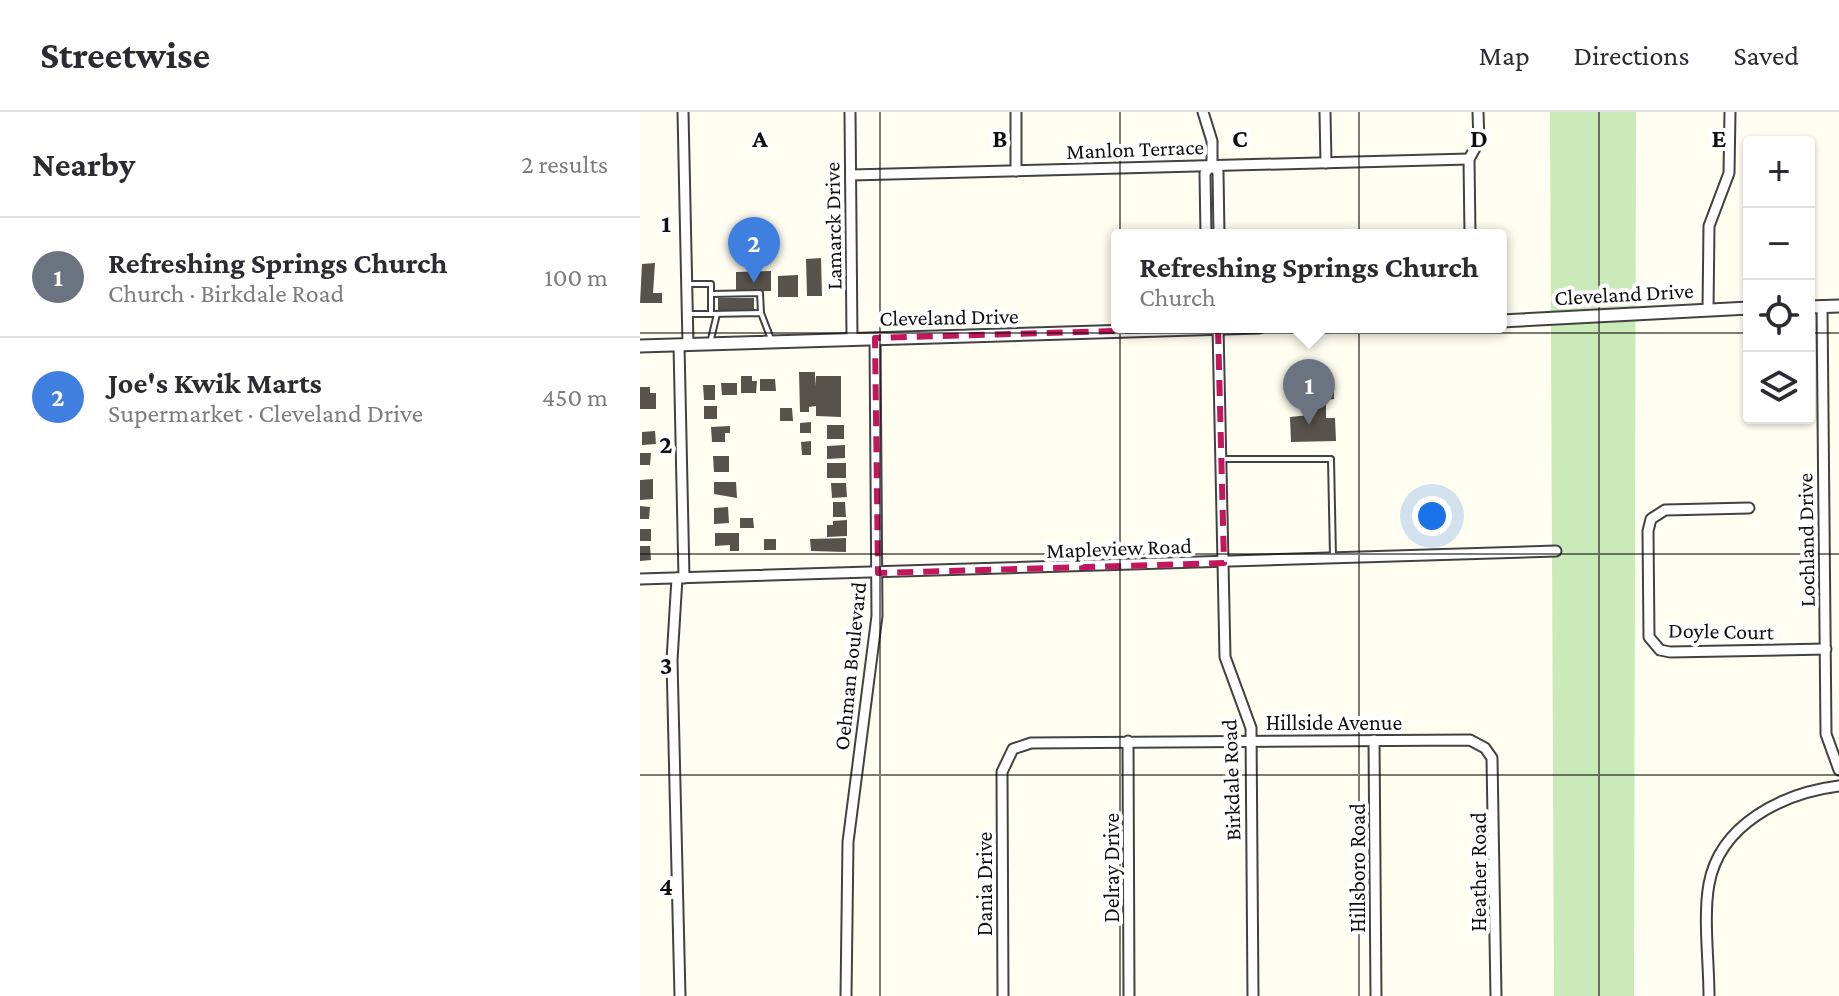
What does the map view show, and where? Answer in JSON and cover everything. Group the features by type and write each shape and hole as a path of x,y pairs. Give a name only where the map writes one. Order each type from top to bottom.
{"street":[{"path":"680,996 672,660 681,578 687,314 683,112"},
{"name":"Lamarck Drive","path":"850,112 852,339"},
{"path":"1016,112 1016,171"},
{"path":"1203,112 1212,141 1212,165 1218,172 1219,229"},
{"path":"1325,112 1326,163"},
{"path":"1470,229 1469,159 1479,141 1478,112"},
{"path":"1708,310 1709,226 1729,173 1730,112"},
{"name":"Manlon Terrace","path":"851,175 1469,159"},
{"path":"1206,229 1205,173 1212,165"},
{"name":"Lochland Drive","path":"1822,306 1826,734 1839,770"},
{"path":"1815,307 1839,306"},
{"name":"Cleveland Drive","path":"1507,321 1743,308"},
{"name":"Cleveland Drive","path":"640,346 1111,330"},
{"name":"Birkdale Road","path":"1218,333 1225,657 1232,682 1248,713 1251,740 1253,996"},
{"name":"Oehman Boulevard","path":"846,996 848,842 877,616 875,338"},
{"name":"Doyle Court","path":"1749,508 1665,510 1651,519 1648,531 1649,637 1660,650 1670,652 1826,649"},
{"name":"Mapleview Road","path":"640,579 1556,551"},
{"name":"Hillsboro Road","path":"1374,740 1376,996"},
{"name":"Hillside Avenue","path":"1002,772 1008,755 1021,744 1470,740 1488,750"},
{"name":"Delray Drive","path":"1128,741 1129,996"},
{"name":"Heather Road","path":"1488,750 1495,767 1496,996"},
{"name":"Dania Drive","path":"1002,772 1003,996"},
{"path":"1709,996 1707,900 1716,858 1743,826 1778,802 1839,786"}],"lane":[{"path":"686,284 711,284 714,314 710,344"},
{"path":"711,294 736,296 760,293 761,313 772,342"},
{"path":"687,314 761,313"},
{"path":"1222,459 1331,459 1333,559"}],"highlighted area":[{"path":"1218,328 1224,563 878,573 875,338"}],"green space":[{"path":"1550,112 1636,112 1634,996 1554,996"}],"building":[{"path":"821,258 822,296 807,296 806,259"},
{"path":"655,263 653,293 662,293 662,303 640,303 642,264"},
{"path":"771,271 771,291 736,292 736,272"},
{"path":"798,275 798,297 778,297 778,276"},
{"path":"718,298 754,298 754,310 718,311"},
{"path":"799,372 815,372 815,386 816,376 841,376 841,417 816,416 816,406 809,407 809,412 800,412"},
{"path":"741,376 752,376 752,381 757,381 756,393 741,393"},
{"path":"760,379 775,379 776,391 760,391"},
{"path":"721,383 737,383 737,395 722,395"},
{"path":"703,385 715,385 715,400 704,400"},
{"path":"1308,386 1334,388 1334,399 1326,400 1326,418 1335,418 1336,441 1291,442 1290,417 1309,415"},
{"path":"640,387 650,387 650,393 656,393 656,409 640,409"},
{"path":"704,406 717,406 717,419 704,419"},
{"path":"780,408 792,408 793,421 780,421"},
{"path":"811,422 811,433 800,433 800,423"},
{"path":"827,425 844,425 844,439 827,439"},
{"path":"730,426 730,433 725,433 725,442 712,442 711,427"},
{"path":"655,431 656,444 642,445 642,432"},
{"path":"811,441 811,455 802,455 801,442"},
{"path":"845,445 845,458 827,459 827,446"},
{"path":"640,453 651,453 650,465 640,465"},
{"path":"713,456 729,456 729,472 714,472"},
{"path":"827,463 846,463 846,478 827,478"},
{"path":"653,479 653,499 640,500 640,480"},
{"path":"714,482 736,482 737,498 714,494"},
{"path":"831,483 846,483 847,497 832,498"},
{"path":"833,502 845,502 846,517 833,517"},
{"path":"640,506 650,507 649,519 640,519"},
{"path":"728,507 729,523 714,524 714,508"},
{"path":"740,518 753,518 754,528 740,528"},
{"path":"847,520 847,536 827,537 827,525 833,525 833,521"},
{"path":"640,529 651,529 651,541 640,541"},
{"path":"715,533 739,533 739,551 730,551 730,545 715,546"},
{"path":"846,538 846,552 811,551 810,539"},
{"path":"764,539 776,539 776,550 764,550"},
{"path":"640,546 650,546 651,560 640,561"}],"place":[{"name":"Joe's Kwik Marts","path":"754,283"},
{"name":"Refreshing Springs Church","path":"1309,425"}]}
